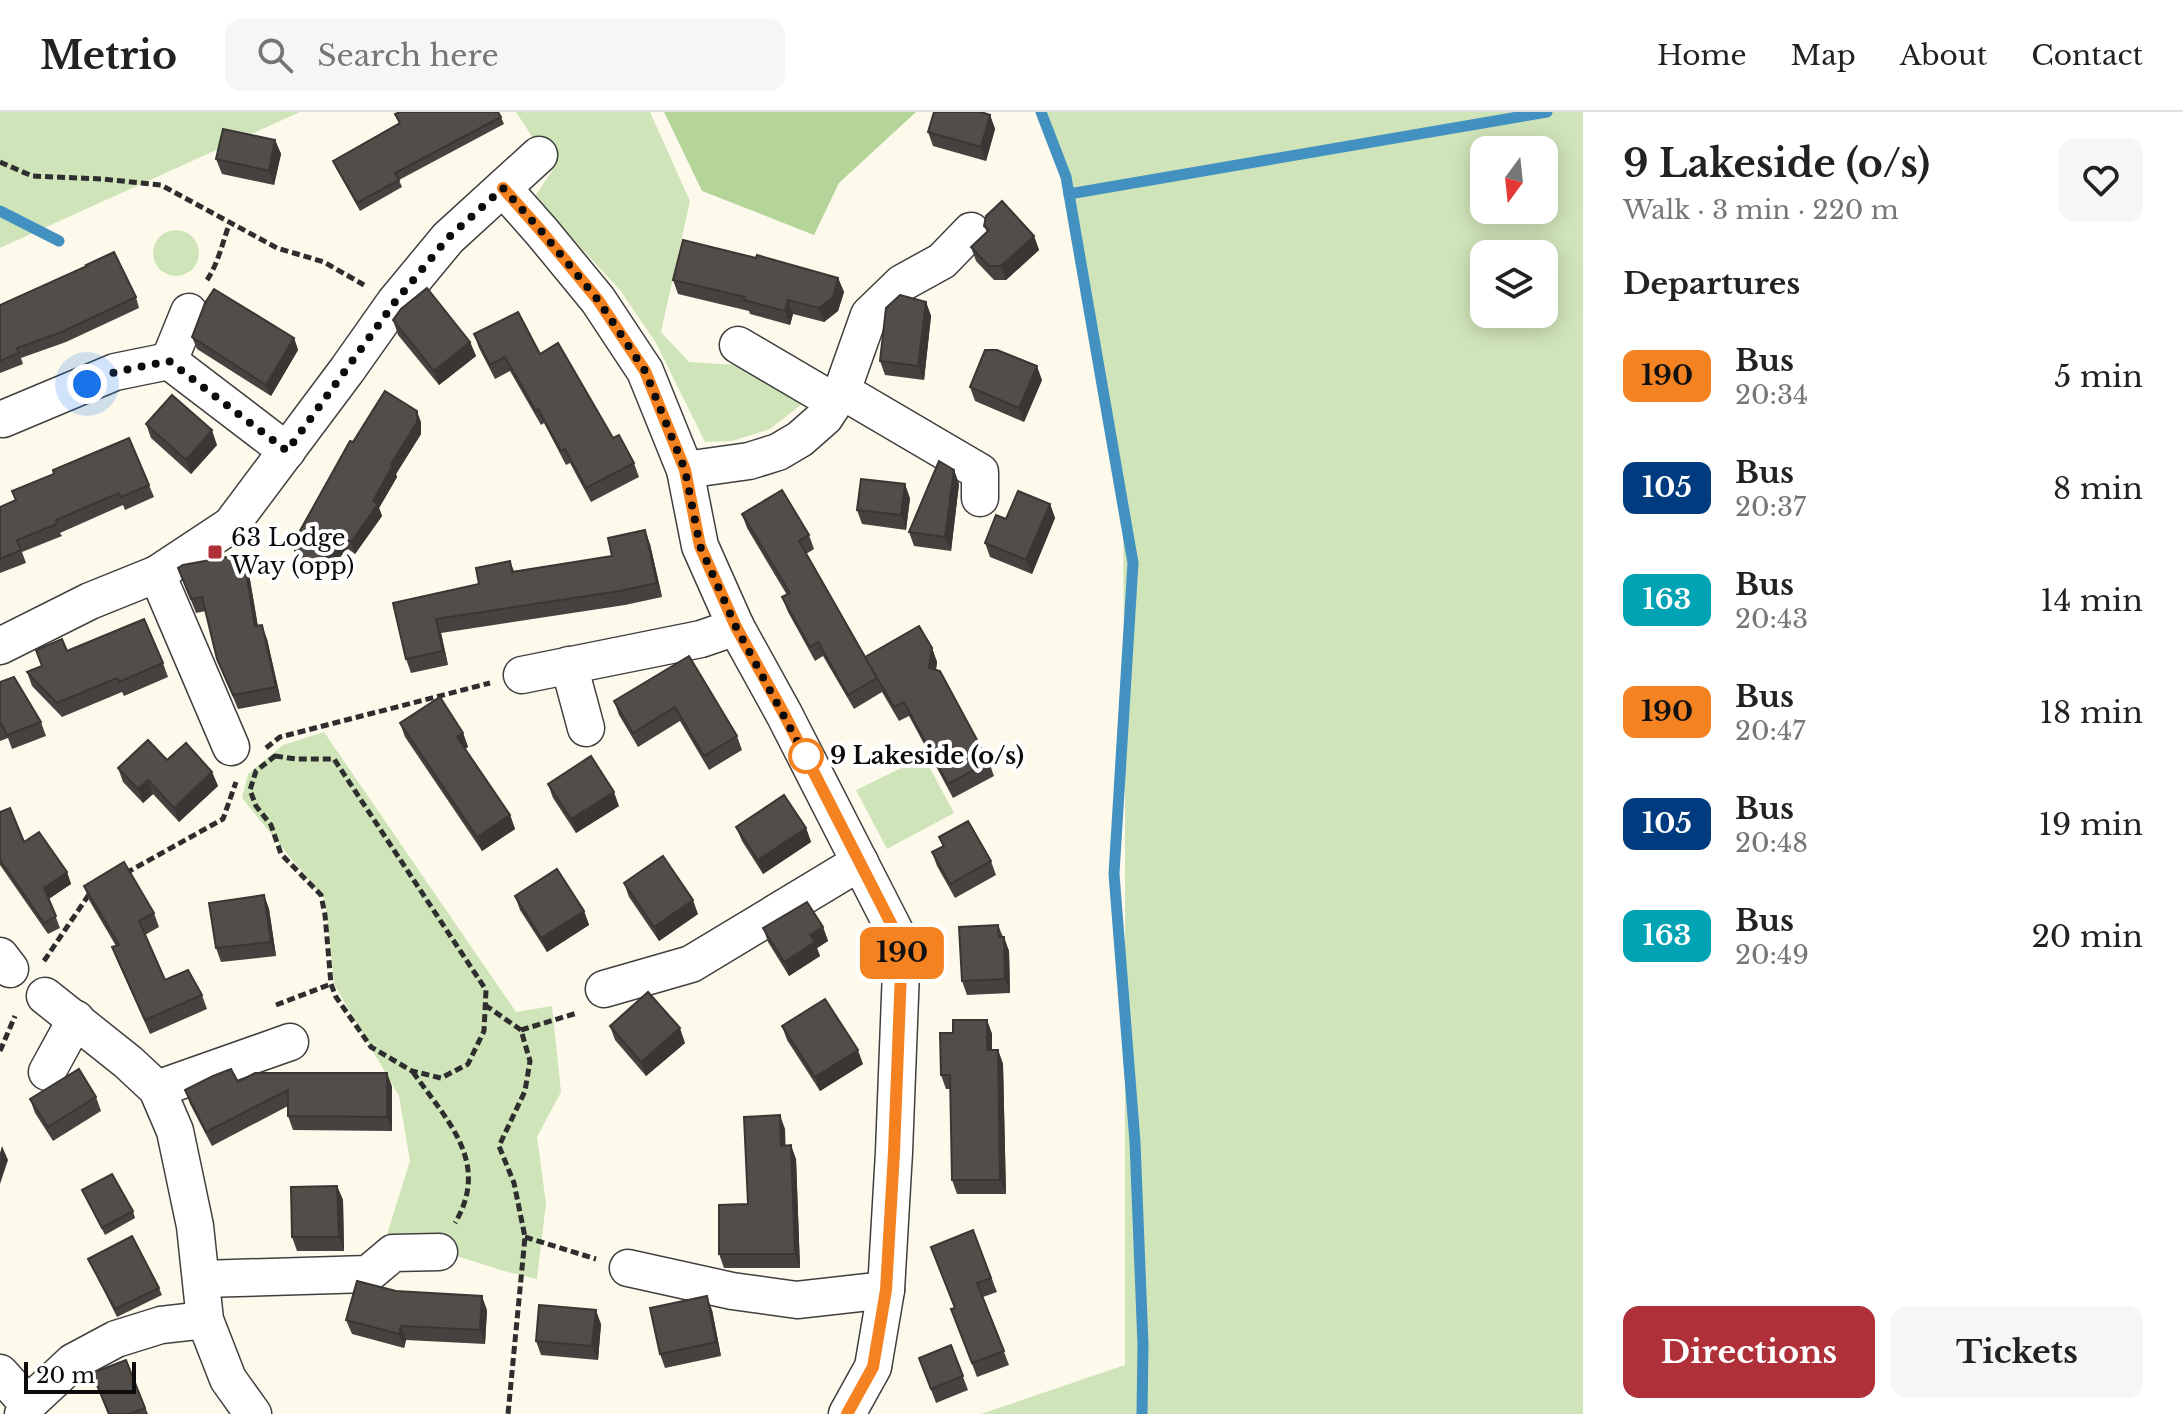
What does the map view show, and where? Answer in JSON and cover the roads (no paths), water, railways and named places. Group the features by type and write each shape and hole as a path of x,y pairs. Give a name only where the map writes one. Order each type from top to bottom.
{"street":[{"path":"0,646 90,601 157,574 231,525 395,302 448,238 539,155"},
{"path":"503,188 598,300 645,371 685,470 700,546 736,627 902,945 886,1290 873,1367 847,1414"},
{"path":"685,470 749,461 778,452 800,439 825,417 838,397 869,315 902,283 942,261 971,231"},
{"path":"169,361 189,312"},
{"path":"738,345 980,472 980,498"},
{"path":"3,419 115,372 169,361 287,451"},
{"path":"157,574 244,758"},
{"path":"522,675 701,639 736,627"},
{"path":"569,665 586,728"},
{"path":"604,989 691,964 860,862"},
{"path":"22,980 76,1019 157,1089 175,1131 195,1226 205,1320 228,1379 253,1414"},
{"path":"47,1072 76,1019"},
{"path":"157,1089 290,1042"},
{"path":"202,1279 368,1274 393,1253 439,1252"},
{"path":"628,1268 732,1291 797,1300 886,1290"},
{"path":"0,1373 25,1409 73,1362 116,1339 161,1325 205,1320"}],"waterway":[{"path":"1041,112 1066,177 1133,563 1114,874 1135,1142 1143,1345 1142,1414"},
{"path":"1069,194 1547,112"},
{"path":"0,211 59,241"}],"place":[{"name":"63 Lodge Way (opp)","path":"215,552"},
{"name":"9 Lakeside (o/s)","path":"806,756"}]}
